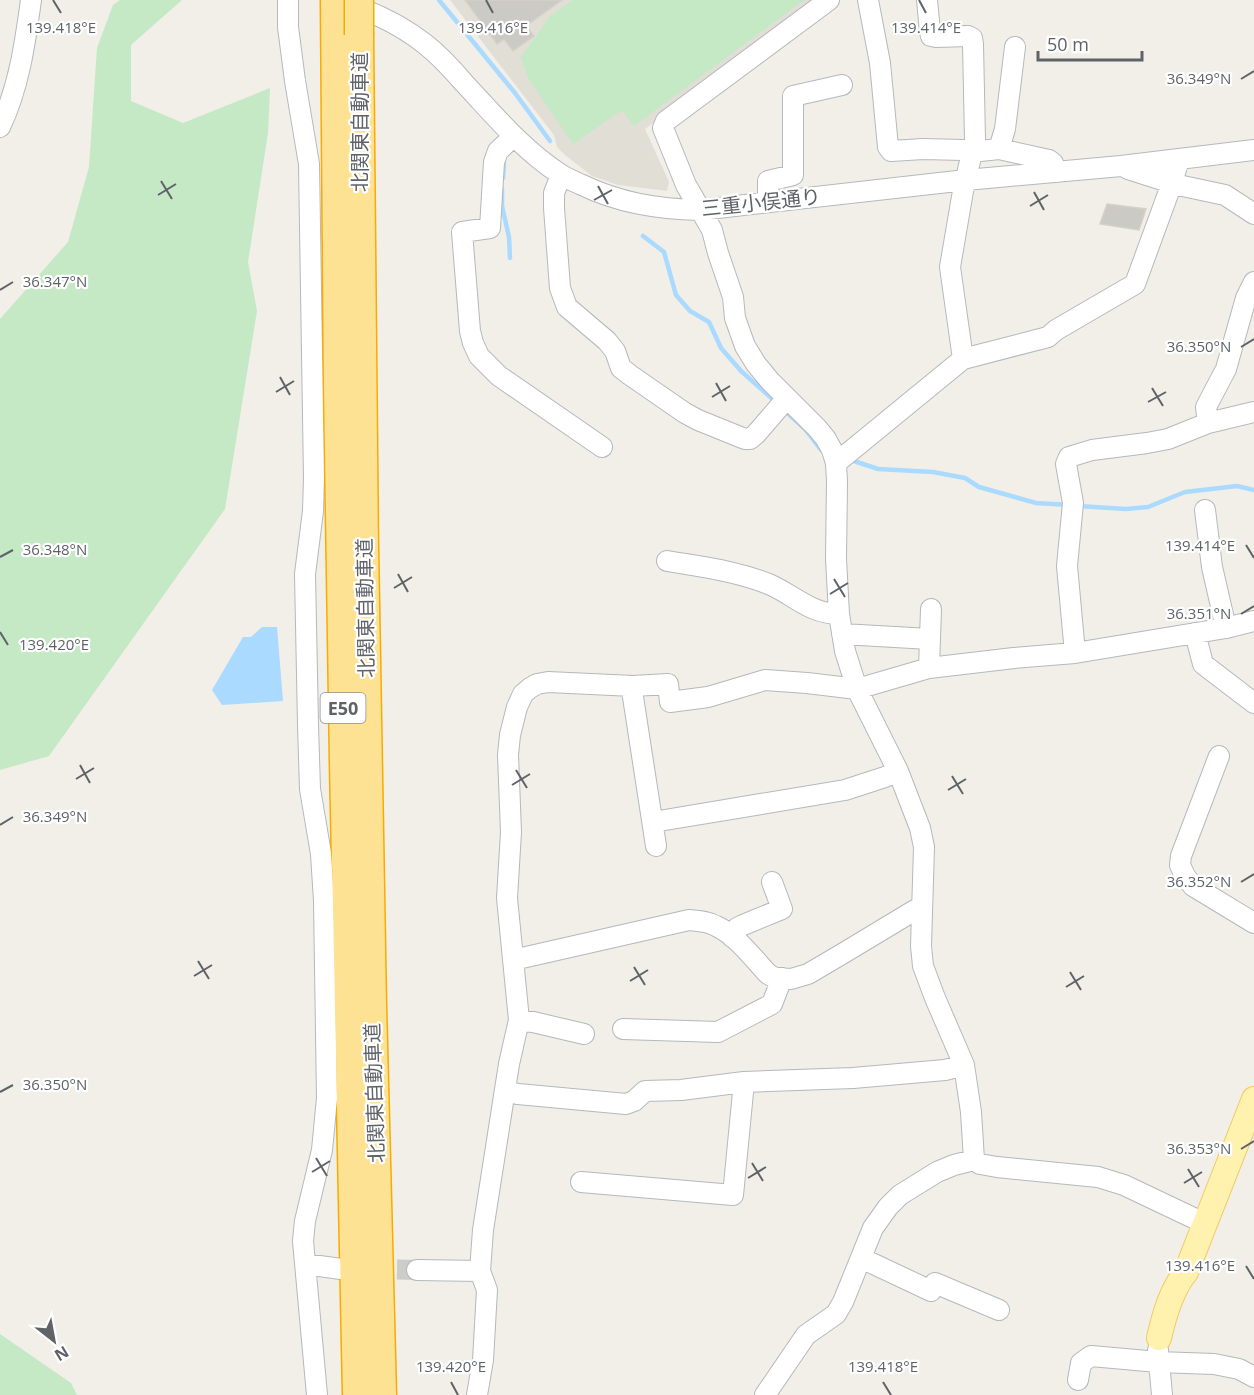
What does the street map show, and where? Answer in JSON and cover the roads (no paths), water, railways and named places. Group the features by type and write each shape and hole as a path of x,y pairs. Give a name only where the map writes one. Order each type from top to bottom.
{"highway":[{"name":"北関東自動車道","path":"341,14 359,0"},
{"name":"北関東自動車道","path":"341,14 344,750 357,1395"},
{"name":"北関東自動車道","path":"341,14 361,381 372,1008 382,1395"}],"main road":[{"path":"1159,1338 1178,1282 1186,1272 1206,1224 1254,1099"}],"street":[{"path":"0,127 18,78 31,0"},
{"path":"288,0 288,27 309,164 314,478 313,511 305,574 310,789 321,854 324,901 327,1098 322,1150 305,1221 303,1241 317,1395"},
{"path":"829,0 666,121 663,128 686,185 712,230 733,297 735,318 745,346 770,381 826,439 836,463 836,559 839,614 847,660 857,689 898,771 918,821 924,848 921,946 923,966 934,998 964,1065 971,1112 974,1160"},
{"path":"868,0 880,63 888,147 891,151 923,149 972,152 999,149 1049,160 1056,172"},
{"path":"927,0 932,36 972,38 975,140 963,190 950,267 963,359"},
{"name":"三重小俣通り","path":"341,14 369,11 403,29 426,45 514,136 561,175 620,200 658,207 700,210 1254,150"},
{"path":"999,149 1005,129 1015,47"},
{"path":"768,202 768,182 793,175 793,96 842,85"},
{"path":"514,136 498,151 494,162 490,228 462,232 470,331 473,343 479,356 499,376 602,447"},
{"path":"836,463 963,359 1048,337 1056,330 1135,284 1179,159"},
{"path":"1120,166 1172,183 1225,195 1254,214"},
{"path":"561,175 554,193 562,297 567,307 607,341 615,351 621,368 698,420 745,439 750,439 756,434 787,398"},
{"path":"1208,423 1206,407 1226,369 1246,298 1254,282"},
{"path":"1075,653 1066,566 1073,503 1066,464 1069,457 1092,450 1168,439 1208,423 1254,412"},
{"path":"1205,510 1212,567 1226,628"},
{"path":"667,561 723,570 751,578 773,586 805,605 829,614 839,614"},
{"path":"929,669 931,609"},
{"path":"477,1395 483,1360 487,1290 480,1271 483,1230 509,1064 519,1020 507,898 511,832 508,755 517,707 530,688 548,682 633,686 668,684 670,702 708,697 765,680 807,682 857,689 929,669 1075,653 1226,628 1254,621"},
{"path":"1195,633 1203,664 1254,703"},
{"path":"842,634 930,639"},
{"path":"633,686 656,846"},
{"path":"1219,756 1181,856 1180,866 1194,886 1254,923"},
{"path":"653,822 835,792 866,784 898,771"},
{"path":"732,937 743,925 782,909 772,882"},
{"path":"513,960 689,920 718,926 768,974 775,978 791,979 808,974 922,908"},
{"path":"623,1029 718,1032 772,1004 782,978"},
{"path":"519,1020 584,1034"},
{"path":"505,1091 626,1104 634,1101 645,1090 681,1090 744,1082 853,1078 945,1070 964,1065"},
{"path":"582,1182 733,1195 744,1082"},
{"path":"765,1395 806,1335 836,1314 873,1228 880,1217 900,1195 937,1172 954,1165 974,1160 980,1164 997,1167 1098,1177 1124,1185 1206,1224"},
{"path":"861,1258 931,1291 935,1283 999,1310"},
{"path":"305,1264 341,1269"},
{"path":"417,1270 480,1271"},
{"path":"1159,1338 1158,1362 1162,1395"},
{"path":"1078,1380 1081,1363 1091,1356 1214,1364 1239,1369 1254,1377"}],"water":[{"path":"262,627 277,627 283,701 222,705 212,690 243,637 251,637"}],"waterway":[{"path":"439,0 515,93 550,141"},
{"path":"503,178 504,163"},
{"path":"502,189 502,206 509,237 510,258"},
{"path":"643,236 664,252 676,295 690,311 709,322 721,348 741,371 777,403"},
{"path":"783,409 825,452"},
{"path":"851,460 878,469 933,472 965,478 979,487 1036,503 1069,505"},
{"path":"1078,506 1126,509 1148,507 1185,492 1237,486 1254,490"}],"tunnel":[{"path":"367,1269 417,1270"}]}
